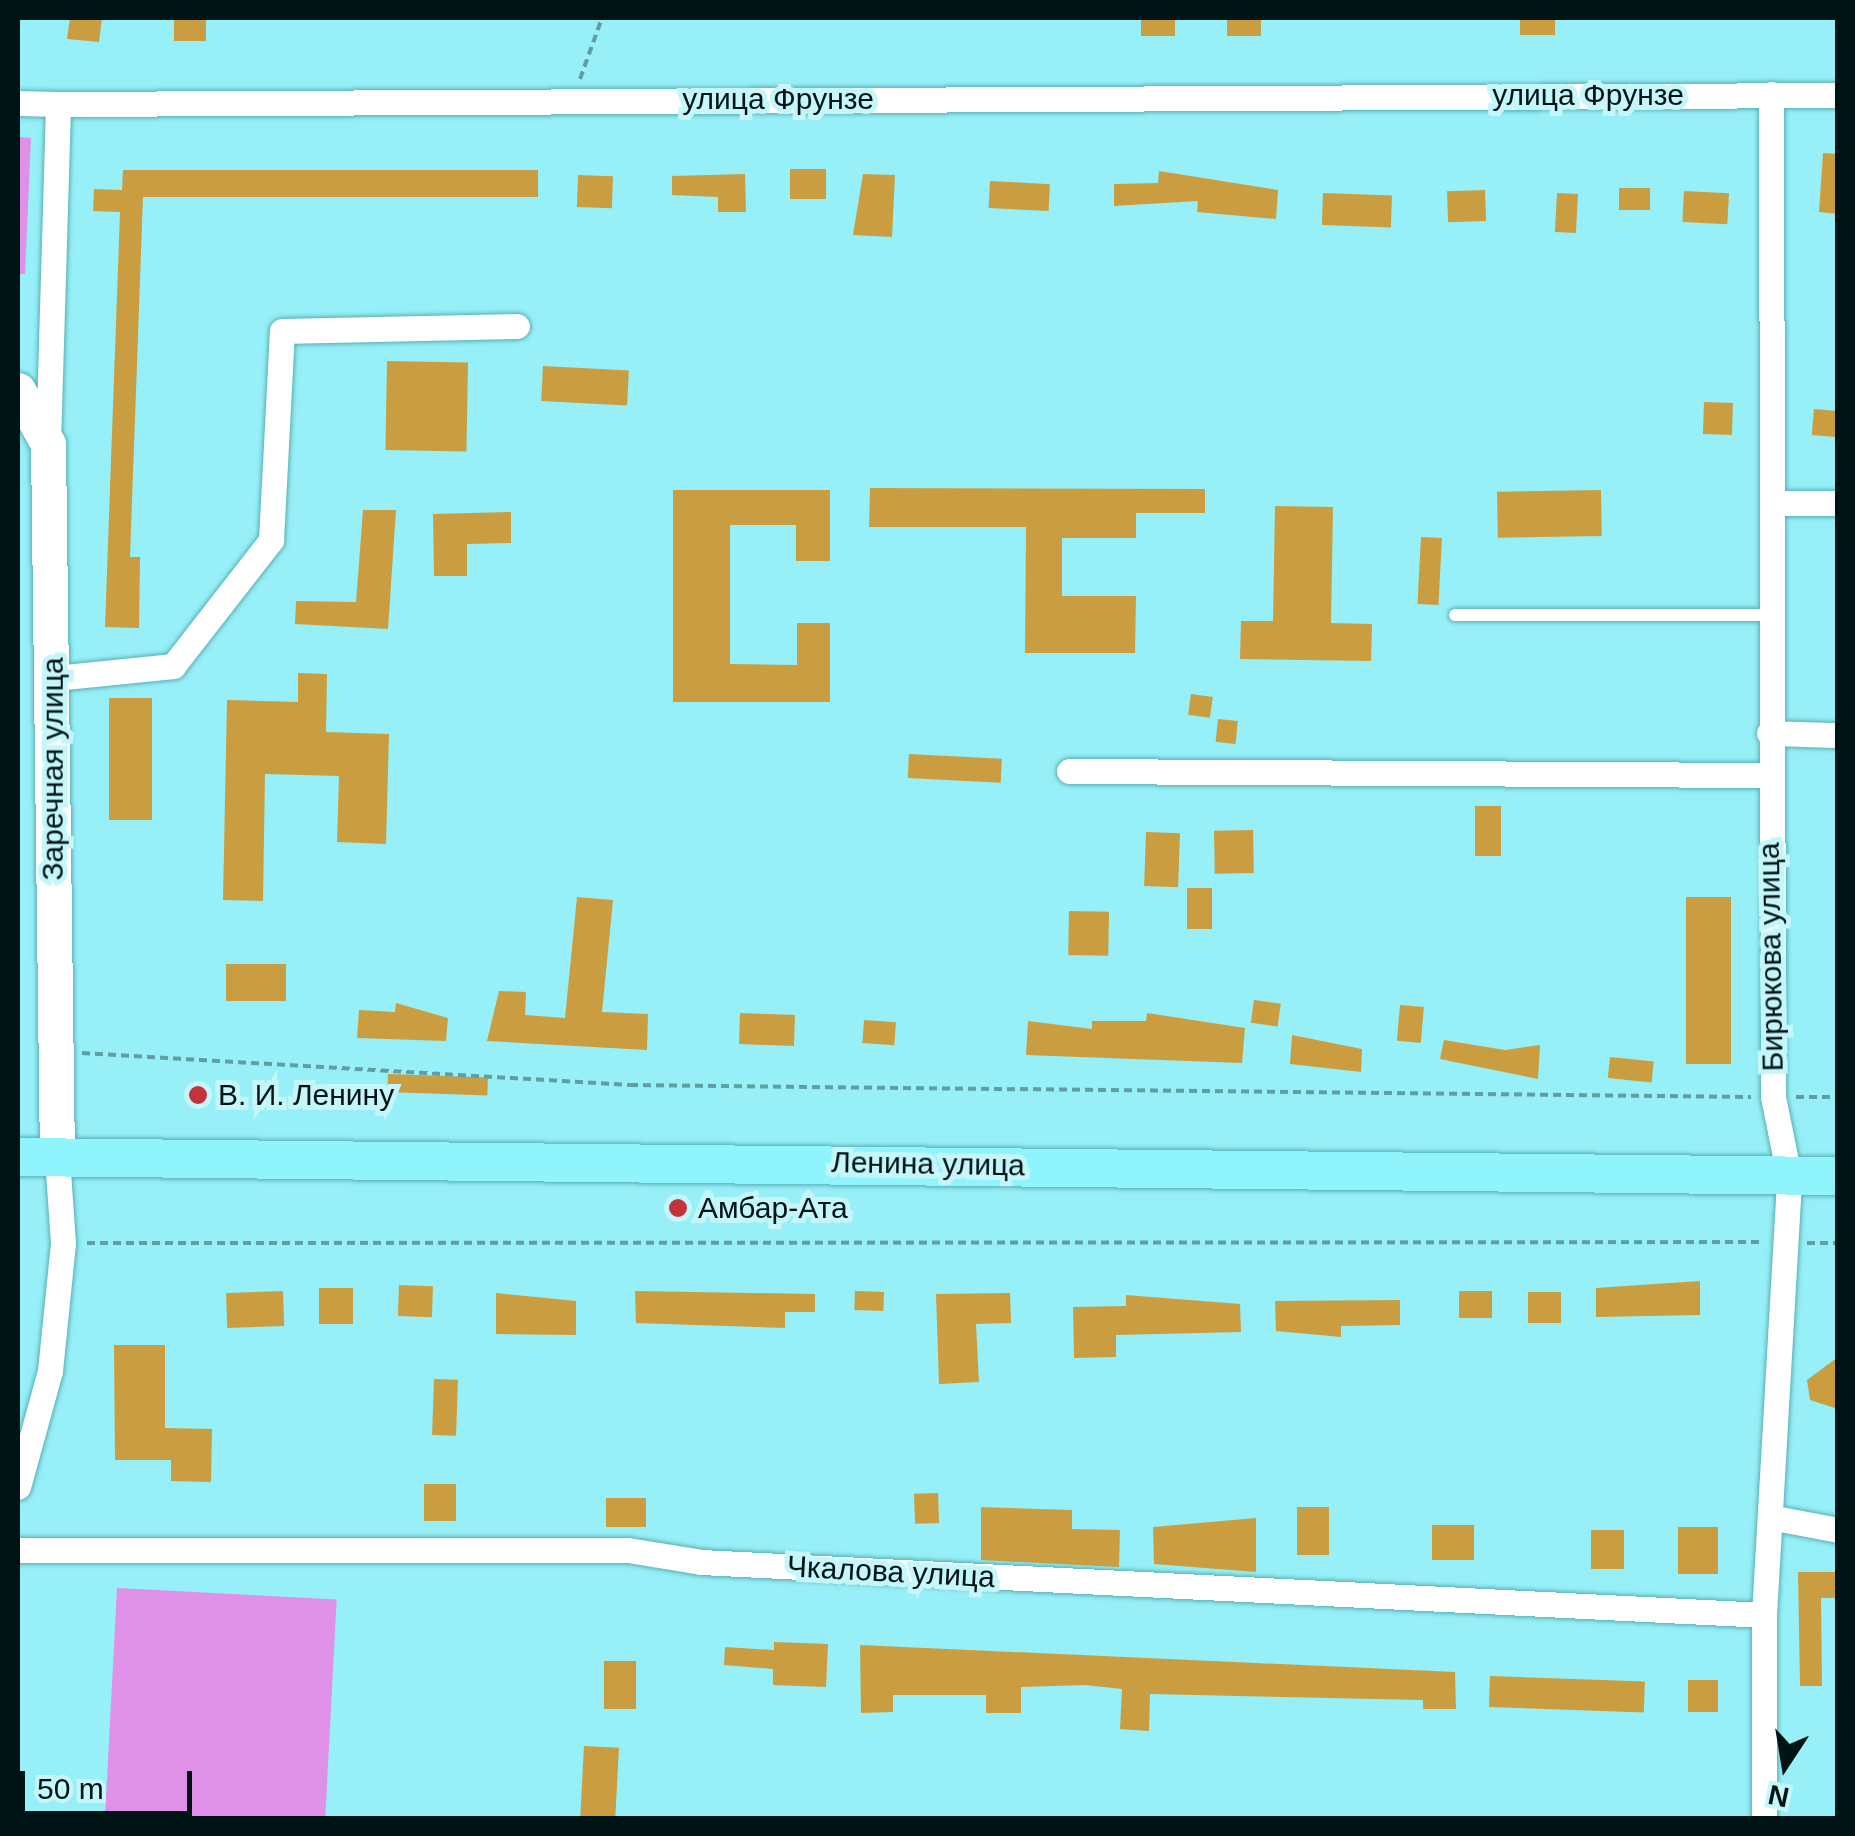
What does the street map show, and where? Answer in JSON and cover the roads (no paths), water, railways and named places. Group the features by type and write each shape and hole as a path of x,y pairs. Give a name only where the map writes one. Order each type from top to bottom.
{"main road":[{"name":"Ленина улица","path":"18,1157 1838,1176"}],"street":[{"name":"Бирюкова улица","path":"1764,1818 1764,1615 1789,1176 1772,1097 1772,94"},
{"name":"улица Фрунзе","path":"18,103 1838,94"},
{"path":"48,444 58,104"},
{"path":"55,678 173,666 271,540 282,331 517,326"},
{"name":"Заречная улица","path":"18,390 48,444 55,678 52,1051 57,1157"},
{"path":"1775,503 1838,503"},
{"path":"1769,733 1838,735"},
{"path":"1069,771 1769,775"},
{"path":"18,1487 38,1436 63,1243 57,1157"},
{"path":"1770,1517 1838,1530"},
{"name":"Чкалова улица","path":"18,1550 628,1550 701,1562 1764,1615"}],"lane":[{"path":"1455,615 1772,615"}],"place":[{"name":"В. И. Ленину","path":"198,1095"},
{"name":"Амбар-Ата","path":"678,1208"}]}
